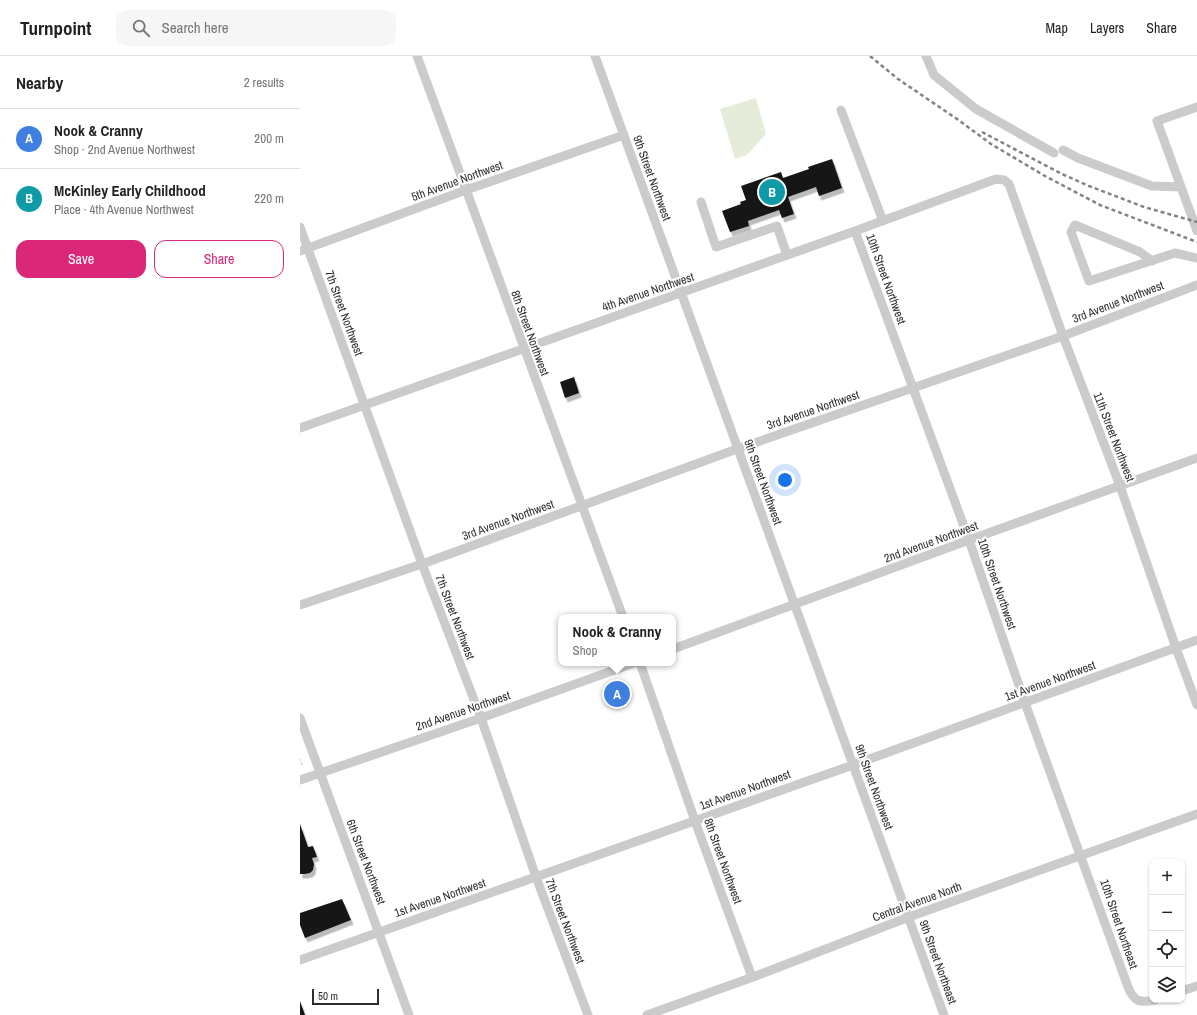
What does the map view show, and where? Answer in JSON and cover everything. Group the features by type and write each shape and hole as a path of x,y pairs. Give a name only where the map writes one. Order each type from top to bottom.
{"street":[{"name":"8th Street Northwest","path":"417,56 622,614"},
{"name":"9th Street Northwest","path":"595,56 909,917"},
{"path":"926,56 934,75 976,109 1054,153"},
{"path":"1197,107 1157,121 1197,231"},
{"path":"841,110 883,221"},
{"name":"5th Avenue Northwest","path":"304,250 466,190 624,135"},
{"path":"1063,150 1078,158 1152,186 1181,187"},
{"name":"4th Avenue Northwest","path":"300,428 883,221 996,179 1004,180"},
{"name":"11th Street Northwest","path":"1004,180 1009,184 1063,336 1120,486 1197,705"},
{"path":"701,202 716,247 777,226 787,255"},
{"path":"1152,261 1140,252 1075,225 1071,232 1089,281 1152,261 1175,253 1197,258"},
{"name":"7th Street Northwest","path":"300,227 304,250 366,405 422,564 481,718 536,877 588,1015"},
{"name":"10th Street Northwest","path":"855,231 969,540 1026,703 1082,855"},
{"name":"3rd Avenue Northwest","path":"300,605 422,564 738,449 1063,336 1197,285"},
{"name":"2nd Avenue Northwest","path":"676,648 1197,458"},
{"name":"1st Avenue Northwest","path":"300,960 853,765 1197,640"},
{"name":"2nd Avenue Northwest","path":"300,780 481,718 626,666"},
{"name":"8th Street Northwest","path":"641,666 695,821 752,977"},
{"name":"6th Street Northwest","path":"300,718 409,1015"},
{"name":"Central Avenue North","path":"647,1015 909,917 1197,814"},
{"name":"10th Street Northeast","path":"1082,855 1128,987 1136,999 1142,1002 1149,1001"},
{"name":"9th Street Northeast","path":"909,917 944,1015"},
{"path":"1185,990 1197,986"}],"path":[{"path":"300,759 301,765"}],"green space":[{"path":"756,98 766,134 747,155 735,159 720,109"}],"building":[{"path":"832,159 842,188 819,196 816,187 788,197 794,214 782,218 779,210 748,221 749,226 730,232 722,211 741,204 740,202 746,200 741,186 781,172 783,178 809,169 808,167"},
{"path":"574,377 579,393 565,398 560,382"},
{"path":"300,824 308,847 313,846 317,857 312,858 314,864 313,870 310,873 305,874 300,874"},
{"path":"342,899 351,920 305,938 300,925 300,913"},
{"path":"300,1001 305,1015 300,1015"}],"railway":[{"path":"870,56 898,79 991,144 1045,176 1100,205 1197,242"},
{"path":"982,132 1062,174 1089,186 1144,207 1197,222"}],"place":[{"name":"McKinley Early Childhood","path":"772,192"},
{"name":"Nook & Cranny","path":"617,694"}]}
